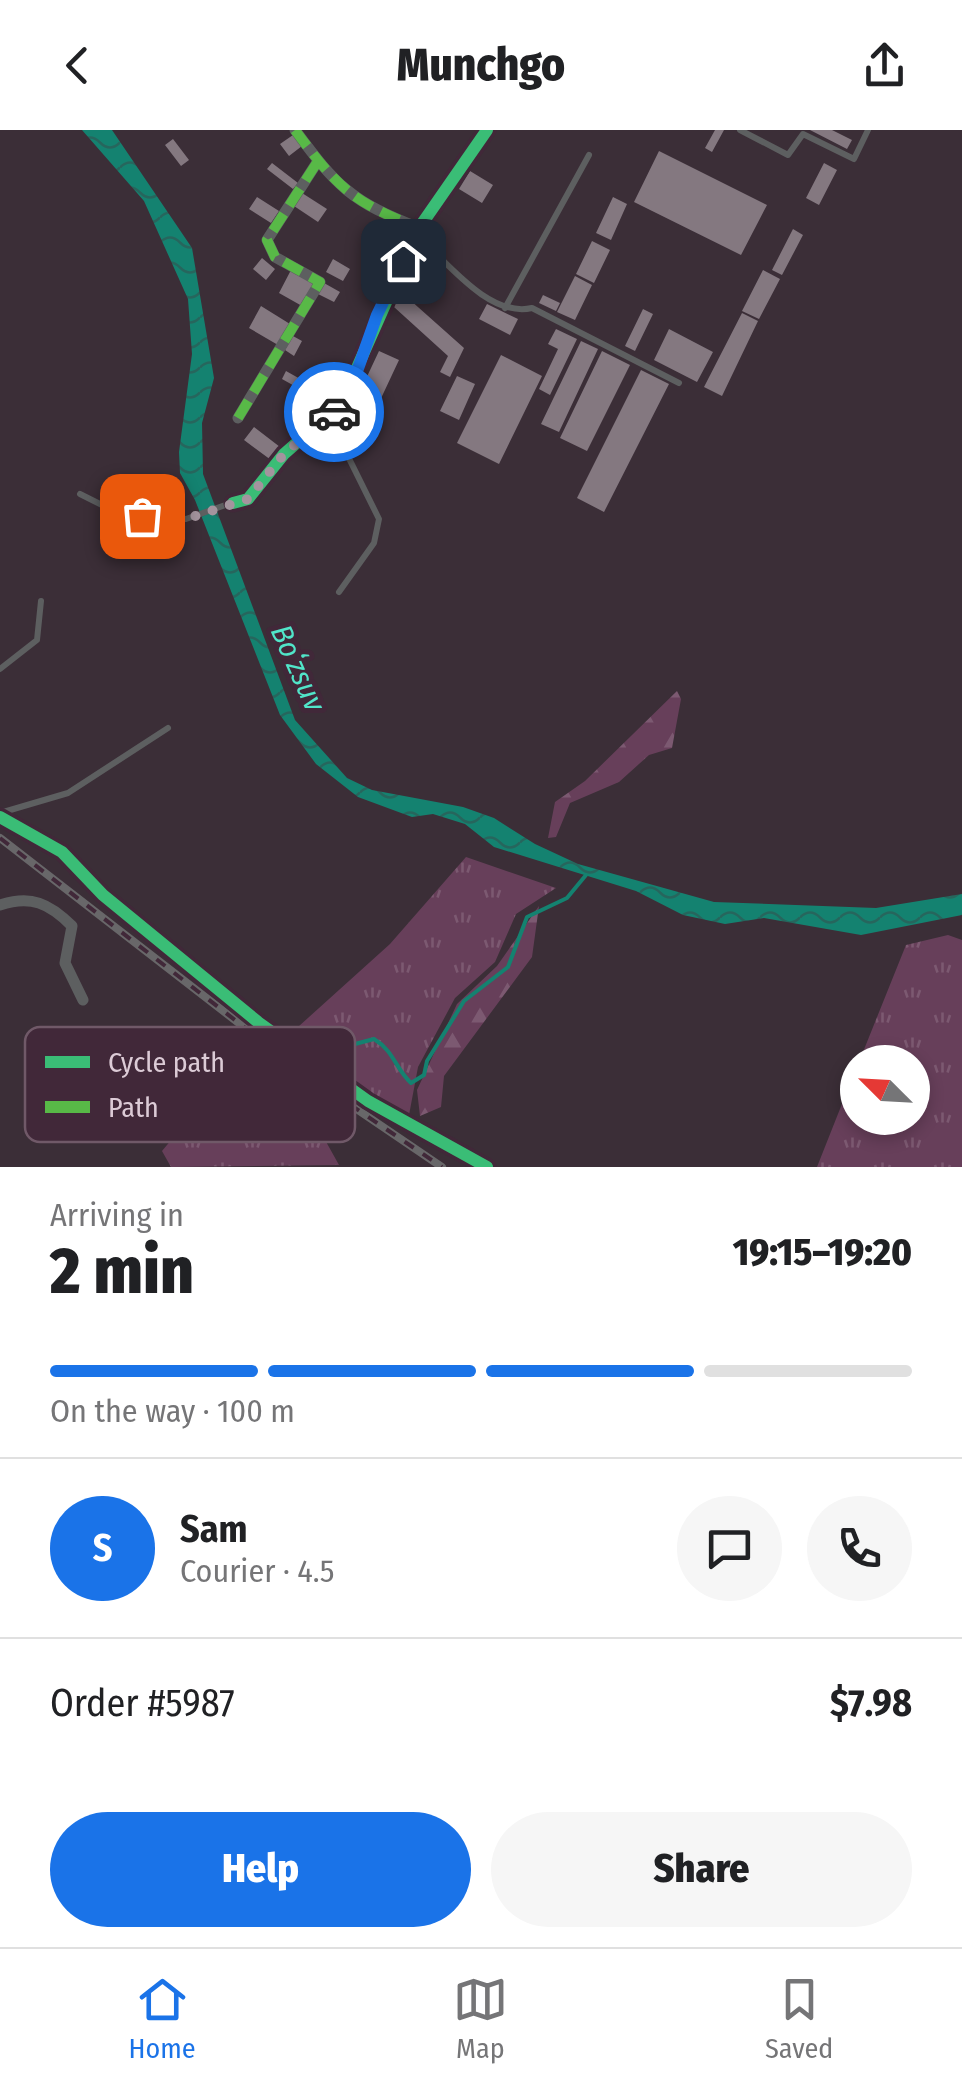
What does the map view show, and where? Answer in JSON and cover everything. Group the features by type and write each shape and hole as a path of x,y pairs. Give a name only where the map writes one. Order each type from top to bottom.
{"street":[{"path":"295,130 318,162 361,205 417,231"},
{"path":"232,503 248,499 284,454 328,418 355,377 377,315 417,231 487,130"},
{"path":"238,418 320,282 275,257 267,240 318,162"},
{"path":"0,815 62,852 103,895 266,1027"},
{"path":"0,904 25,898 54,908 72,926 64,962 82,1000"},
{"path":"355,1092 486,1167"}],"lane":[{"path":"740,130 788,155 802,134 854,158 868,130"},
{"path":"504,308 589,155"},
{"path":"417,231 504,308 514,312 532,308 680,382"},
{"path":"328,418 378,519 374,542 340,592"},
{"path":"80,494 102,505 130,507 142,516 186,519 232,503"},
{"path":"0,669 37,640 42,601"},
{"path":"0,815 68,793 168,728"}],"green space":[{"path":"677,691 681,699 672,748 649,755 619,782 570,803 556,837 548,838 555,802 585,781"},
{"path":"466,857 556,888 516,914 495,962 455,998 418,1067 409,1115 355,1085 355,1027 298,1027 390,944"},
{"path":"539,906 532,957 444,1076 441,1107 420,1116 417,1090 457,1004 497,966"},
{"path":"948,935 962,940 962,1167 817,1167 840,1109 840,1135 930,1135 930,1045 866,1045 906,945"},
{"path":"170,1142 326,1142 339,1165 171,1167 162,1151"}],"water":[{"path":"82,130 112,130 192,248 214,378 202,423 203,474 295,720 347,778 372,790 463,807 494,818 535,844 578,864 714,902 876,908 962,894 962,915 861,935 764,918 725,924 683,915 636,891 494,847 465,824 433,814 412,817 358,797 316,764 280,715 195,500 180,473 179,452 192,354 188,299 144,201"}],"building":[{"path":"715,130 724,130 712,152 705,148"},
{"path":"810,130 832,130 852,140 847,149"},
{"path":"293,135 302,146 289,156 280,144"},
{"path":"173,139 189,160 181,166 165,145"},
{"path":"659,151 767,205 741,255 634,202"},
{"path":"272,163 298,183 293,189 267,169"},
{"path":"824,163 837,170 819,205 806,198"},
{"path":"470,171 493,185 482,203 459,189"},
{"path":"302,193 327,209 318,222 294,206"},
{"path":"257,197 279,211 271,223 249,209"},
{"path":"613,197 627,204 611,240 596,233"},
{"path":"400,227 411,232 400,255 389,250"},
{"path":"793,229 803,235 782,275 772,270"},
{"path":"592,241 610,250 594,283 576,274"},
{"path":"262,258 275,269 266,280 253,269"},
{"path":"333,259 350,269 343,281 326,272"},
{"path":"291,270 314,283 302,306 279,293"},
{"path":"763,270 780,279 759,319 742,311"},
{"path":"575,276 592,285 575,320 557,312"},
{"path":"324,283 340,292 334,302 318,294"},
{"path":"400,291 464,348 450,377 440,372 448,356 394,307"},
{"path":"543,295 560,303 556,311 539,303"},
{"path":"487,304 518,319 510,335 479,319"},
{"path":"261,306 290,324 278,345 249,328"},
{"path":"643,309 653,314 635,351 625,346"},
{"path":"742,313 758,321 722,396 704,387"},
{"path":"556,329 577,339 550,395 539,389 558,349 548,344"},
{"path":"669,329 713,352 697,382 654,360"},
{"path":"293,336 302,341 294,356 285,350"},
{"path":"581,341 598,349 559,432 541,424"},
{"path":"379,351 399,360 376,409 356,400"},
{"path":"602,351 630,365 587,451 560,438"},
{"path":"501,355 542,376 499,464 457,443"},
{"path":"641,370 669,384 604,512 577,498"},
{"path":"286,371 302,380 298,388 282,379"},
{"path":"457,376 475,384 459,420 440,411"},
{"path":"254,427 280,447 271,460 244,440"}],"waterway":[{"path":"355,1044 374,1039 411,1083 424,1075 427,1061 464,1001 508,967 527,917 567,898 586,875"}],"railway":[{"path":"0,838 244,1027"},
{"path":"355,1108 442,1167"}],"marked path":[{"path":"295,130 348,191 377,210 419,228"},
{"path":"238,418 320,282 275,257 267,240 318,161"}],"cycle path":[{"path":"233,503 248,499 284,454 341,404 419,228 487,130"},
{"path":"0,817 62,852 103,895 265,1027"},
{"path":"355,1092 487,1167"}],"way so far":[{"path":"142,516 186,519 248,499 284,454 334,412"}],"route":[{"path":"334,412 355,377 377,315 403,261"}],"water label":[{"name":"Boʻzsuv","path":"298,668"}]}
